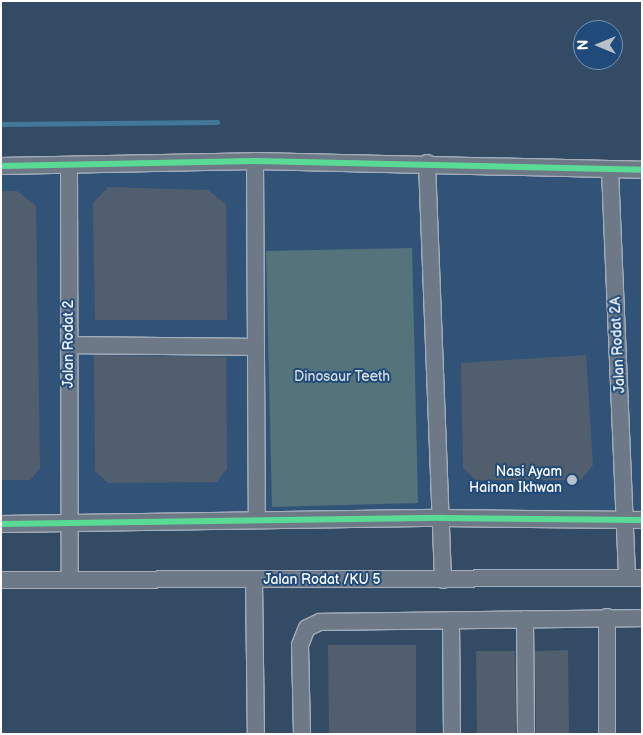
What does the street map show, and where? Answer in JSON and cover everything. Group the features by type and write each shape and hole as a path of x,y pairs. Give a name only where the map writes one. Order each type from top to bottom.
{"street":[{"path":"255,162 257,520"},
{"path":"1,166 255,162 427,163 642,170"},
{"path":"427,163 443,580"},
{"name":"Jalan Rodat 2","path":"69,165 70,580"},
{"name":"Jalan Rodat 2A","path":"610,170 634,520 634,578"},
{"path":"69,345 256,347"},
{"path":"1,524 441,518 634,520"},
{"name":"Jalan Rodat /KU 5","path":"1,580 634,578"},
{"path":"254,579 256,734"},
{"path":"607,617 607,734"},
{"path":"302,734 300,645 307,628 320,622 642,618"},
{"path":"525,619 526,734"},
{"path":"451,620 452,734"}],"shaded area":[{"path":"442,170 642,176 642,514 1,514 1,172"}],"green space":[{"name":"Dinosaur Teeth","path":"412,248 418,503 272,507 266,251"}],"building":[{"path":"108,187 208,190 226,204 227,320 95,320 93,203"},
{"path":"1,191 17,191 36,206 40,468 30,480 1,480"},
{"path":"94,355 226,357 227,469 217,482 108,483 95,471"},
{"path":"586,355 593,465 581,480 476,480 463,468 461,363"},
{"path":"328,645 416,645 416,734 329,734"},
{"path":"568,650 569,734 536,734 535,651"},
{"path":"476,651 515,651 516,734 477,734"}],"waterway":[{"path":"1,124 217,122"}],"cycle path":[{"path":"1,166 255,161 642,170"},
{"path":"1,524 441,518 642,520"}],"place":[{"name":"Nasi Ayam Hainan Ikhwan","path":"572,480"}]}
